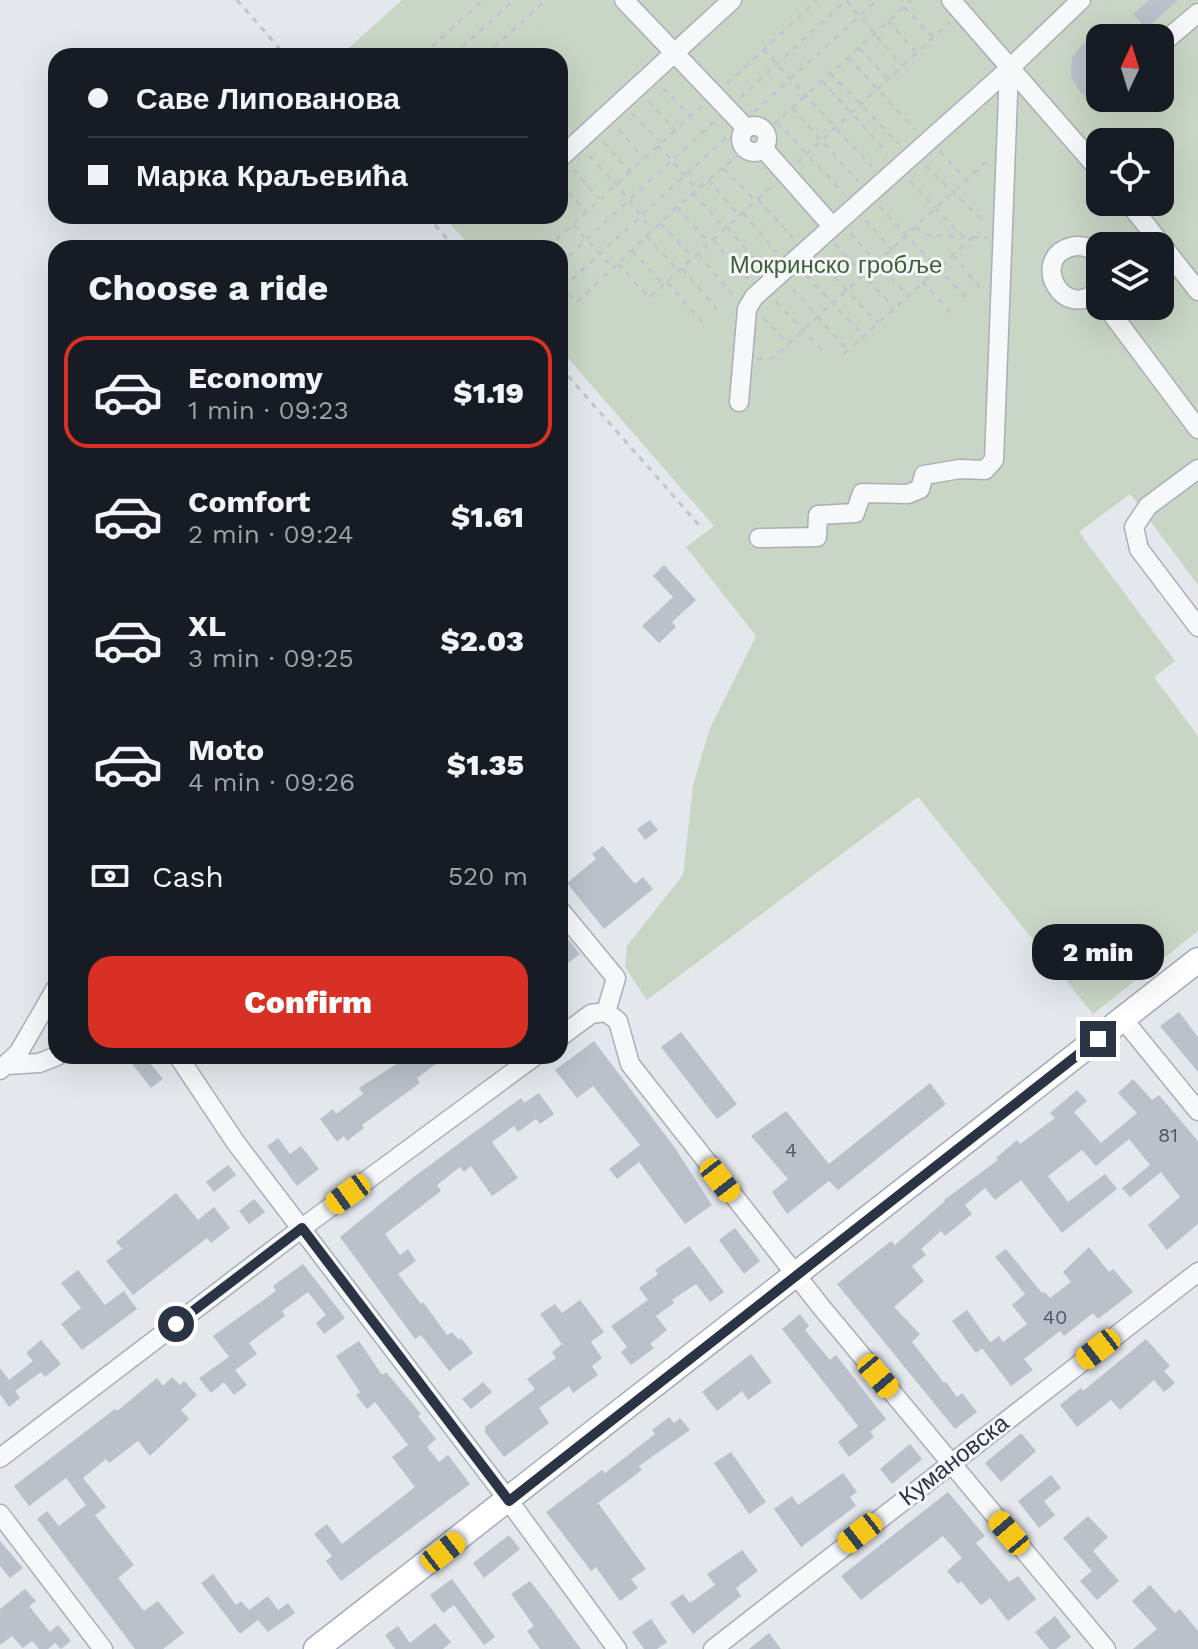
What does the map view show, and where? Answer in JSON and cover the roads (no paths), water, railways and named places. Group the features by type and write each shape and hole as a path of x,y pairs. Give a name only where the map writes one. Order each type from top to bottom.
{"main road":[{"path":"316,1649 1198,960"}],"street":[{"path":"624,0 744,126 756,126 786,174 838,233"},
{"path":"568,163 673,54 732,0"},
{"path":"739,402 747,309 754,297 838,233 1081,0"},
{"path":"956,6 1086,155"},
{"path":"1174,33 1198,13"},
{"path":"759,538 817,537 818,515 855,513 862,493 908,494 920,489 924,475 960,469 985,470 994,460 1009,69"},
{"path":"1139,216 1198,291"},
{"path":"1086,247 1069,247 1059,254 1052,270 1056,288 1066,297 1086,299"},
{"path":"1117,320 1198,429"},
{"path":"1198,469 1148,506 1134,527 1139,549 1198,627"},
{"path":"568,920 616,978 606,1012"},
{"path":"3,1068 19,1052 48,1002"},
{"path":"568,1031 591,1014 606,1012 618,1021 630,1064 796,1276 1106,1649"},
{"path":"1123,1019 1198,1111"},
{"path":"3,1068 48,1060"},
{"path":"183,1064 236,1143 509,1501 617,1649"},
{"path":"0,1458 524,1064"},
{"name":"Кумановска","path":"713,1649 1198,1272"},
{"path":"0,1514 103,1649"}],"park label":[{"name":"Мокринско гробље","path":"836,265"}]}
